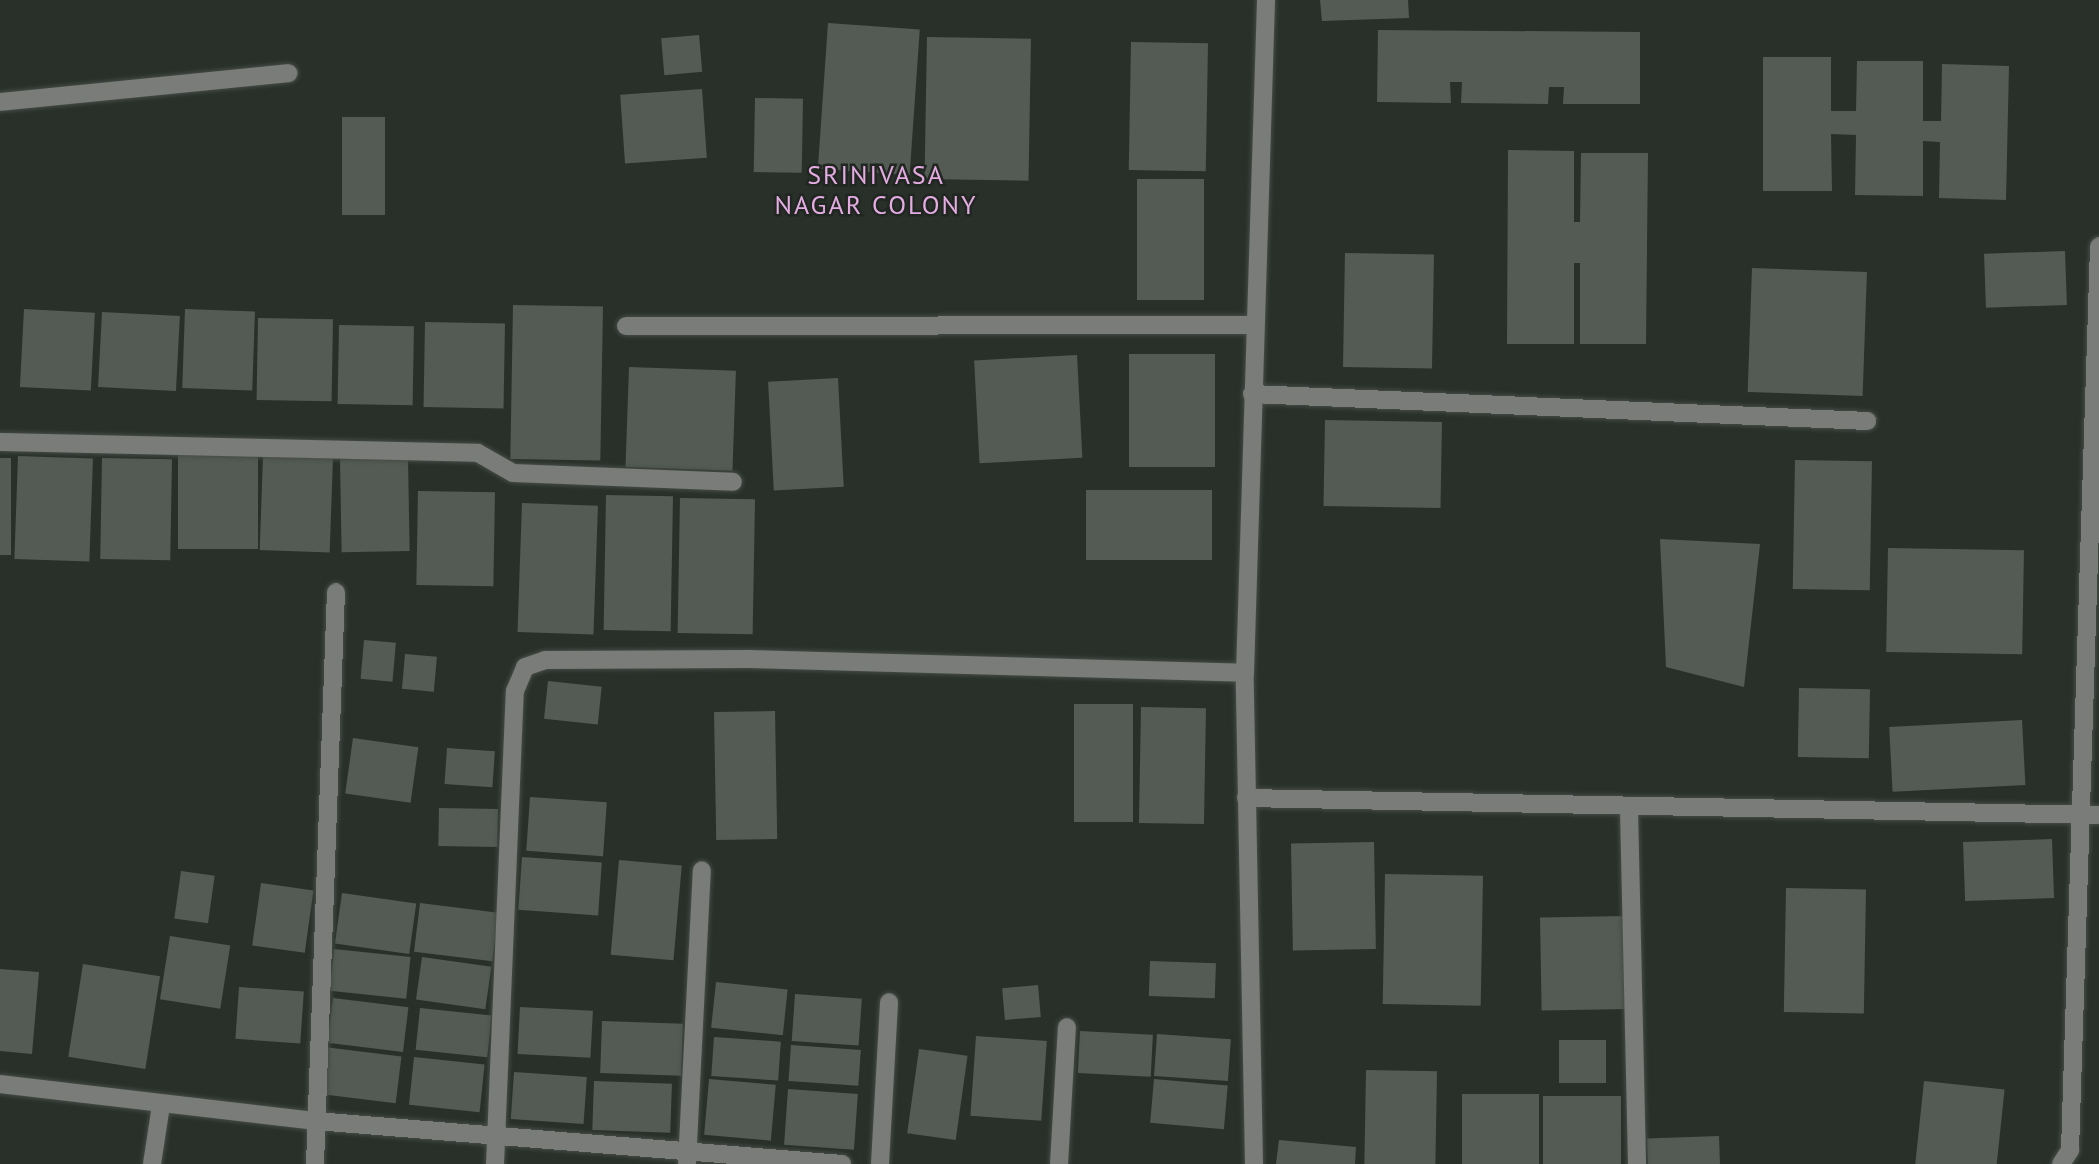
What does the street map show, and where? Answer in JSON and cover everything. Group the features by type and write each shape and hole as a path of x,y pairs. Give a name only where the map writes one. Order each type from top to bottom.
{"street":[{"path":"1254,1164 1245,673 1266,0"},
{"path":"0,102 289,73"},
{"path":"2062,1164 2070,1150 2078,814 2096,520 2099,246"},
{"path":"626,326 1255,325"},
{"path":"1252,394 1867,421"},
{"path":"0,442 478,453 513,473 733,482"},
{"path":"315,1164 336,592"},
{"path":"495,1164 515,691 525,667 545,660 749,659 1245,673"},
{"path":"1246,798 1629,810 2099,815"},
{"path":"1629,810 1637,1164"},
{"path":"687,1158 702,870"},
{"path":"880,1164 889,1002"},
{"path":"1059,1164 1067,1027"},
{"path":"0,1084 161,1105 687,1158 842,1164"},
{"path":"152,1164 161,1105"}],"building":[{"path":"1320,0 1408,0 1409,18 1322,21"},
{"path":"828,23 920,29 910,175 818,169"},
{"path":"1378,30 1640,32 1640,104 1563,104 1564,87 1549,87 1548,104 1461,103 1462,82 1450,82 1451,103 1377,102"},
{"path":"699,35 702,72 664,75 661,38"},
{"path":"927,37 1031,39 1029,181 925,179"},
{"path":"1131,42 1208,43 1206,171 1129,170"},
{"path":"1763,57 1831,57 1831,111 1856,111 1857,61 1923,61 1923,121 1941,121 1942,64 2009,66 2006,200 1939,198 1940,142 1923,141 1923,196 1855,195 1856,135 1831,134 1832,191 1763,191"},
{"path":"702,89 707,158 625,164 620,95"},
{"path":"755,98 803,99 802,173 754,172"},
{"path":"342,117 385,117 385,215 342,215"},
{"path":"1508,150 1574,151 1574,222 1580,222 1581,153 1648,153 1646,344 1580,344 1580,263 1574,263 1574,344 1507,344"},
{"path":"1137,179 1204,179 1204,300 1137,300"},
{"path":"2065,251 2067,305 1986,308 1984,254"},
{"path":"1345,253 1434,255 1432,369 1343,367"},
{"path":"1752,268 1867,272 1863,396 1748,392"},
{"path":"513,305 603,307 600,461 510,459"},
{"path":"24,309 95,313 91,391 20,387"},
{"path":"185,309 255,311 252,390 182,388"},
{"path":"102,312 180,316 176,391 98,387"},
{"path":"258,318 333,319 332,401 257,400"},
{"path":"425,322 505,323 504,408 424,407"},
{"path":"339,325 414,326 413,405 338,404"},
{"path":"1129,354 1215,354 1215,467 1129,467"},
{"path":"1077,355 1082,458 980,463 974,360"},
{"path":"629,367 736,371 732,471 626,467"},
{"path":"838,378 844,487 774,491 768,382"},
{"path":"1325,420 1442,422 1440,508 1323,506"},
{"path":"178,454 258,454 258,549 178,549"},
{"path":"18,456 93,459 89,562 14,559"},
{"path":"263,456 333,458 330,552 260,550"},
{"path":"0,458 11,458 11,555 0,555"},
{"path":"102,458 172,459 170,560 100,559"},
{"path":"408,458 410,551 342,552 340,459"},
{"path":"1795,460 1872,461 1870,590 1793,589"},
{"path":"1086,490 1212,490 1212,560 1086,560"},
{"path":"418,491 495,492 493,586 416,585"},
{"path":"606,495 673,496 671,631 604,630"},
{"path":"680,498 755,499 753,634 678,633"},
{"path":"522,503 598,506 593,635 517,632"},
{"path":"1660,539 1760,544 1744,687 1666,667"},
{"path":"1888,548 2024,550 2022,654 1886,652"},
{"path":"364,640 396,643 392,682 361,679"},
{"path":"405,654 437,657 434,692 402,689"},
{"path":"548,681 602,687 598,724 544,719"},
{"path":"1799,688 1870,689 1869,758 1798,757"},
{"path":"1074,704 1133,704 1133,822 1074,822"},
{"path":"1141,707 1206,708 1204,824 1139,823"},
{"path":"775,711 777,839 716,840 714,712"},
{"path":"2022,720 2025,785 1893,792 1889,727"},
{"path":"353,738 418,747 411,803 345,793"},
{"path":"447,748 495,751 492,787 444,784"},
{"path":"530,797 607,802 603,856 526,851"},
{"path":"439,808 498,809 497,847 438,846"},
{"path":"2052,839 2054,898 1965,901 1963,842"},
{"path":"1374,842 1376,949 1293,950 1291,843"},
{"path":"522,857 602,863 598,915 518,910"},
{"path":"619,860 682,865 673,960 611,955"},
{"path":"181,871 215,876 208,923 174,919"},
{"path":"1385,874 1483,876 1481,1006 1383,1004"},
{"path":"261,883 313,890 305,953 252,945"},
{"path":"1786,888 1866,889 1864,1013 1784,1012"},
{"path":"342,893 416,903 409,954 335,944"},
{"path":"420,903 498,913 492,961 414,952"},
{"path":"1627,916 1629,1009 1542,1011 1540,918"},
{"path":"170,936 230,946 220,1009 160,999"},
{"path":"334,949 411,957 406,999 330,991"},
{"path":"422,957 491,967 485,1009 416,1000"},
{"path":"1150,961 1216,963 1215,998 1149,996"},
{"path":"83,964 160,976 145,1069 68,1057"},
{"path":"0,969 39,972 32,1054 0,1051"},
{"path":"716,982 788,990 783,1035 711,1028"},
{"path":"1038,985 1041,1017 1005,1020 1002,988"},
{"path":"239,987 304,992 300,1043 235,1039"},
{"path":"795,994 862,999 859,1046 792,1041"},
{"path":"333,998 408,1007 403,1052 328,1043"},
{"path":"520,1007 593,1011 590,1058 518,1054"},
{"path":"420,1008 492,1016 487,1057 416,1050"},
{"path":"602,1021 683,1024 681,1076 600,1073"},
{"path":"1080,1031 1153,1035 1151,1077 1078,1073"},
{"path":"1157,1034 1231,1039 1228,1081 1154,1076"},
{"path":"976,1036 1047,1041 1041,1121 970,1116"},
{"path":"714,1037 781,1042 778,1081 711,1076"},
{"path":"1559,1040 1606,1040 1606,1083 1559,1083"},
{"path":"791,1045 861,1050 858,1086 788,1081"},
{"path":"324,1047 401,1057 396,1103 318,1094"},
{"path":"919,1049 968,1056 956,1140 907,1133"},
{"path":"414,1057 485,1064 480,1112 409,1105"},
{"path":"1366,1070 1437,1071 1435,1164 1364,1164"},
{"path":"514,1072 587,1077 584,1124 511,1119"},
{"path":"709,1079 776,1085 771,1141 704,1135"},
{"path":"1154,1079 1228,1085 1224,1129 1150,1123"},
{"path":"594,1081 672,1084 670,1133 592,1130"},
{"path":"1924,1081 2005,1089 1997,1164 1915,1164"},
{"path":"788,1089 858,1094 854,1150 784,1145"},
{"path":"1462,1094 1539,1094 1539,1164 1462,1164"},
{"path":"1543,1096 1621,1096 1621,1164 1543,1164"},
{"path":"1719,1136 1720,1164 1648,1164 1647,1139"},
{"path":"1279,1140 1356,1147 1355,1164 1276,1164"}],"district":[{"name":"SRINIVASA NAGAR COLONY","path":"876,190"}]}
